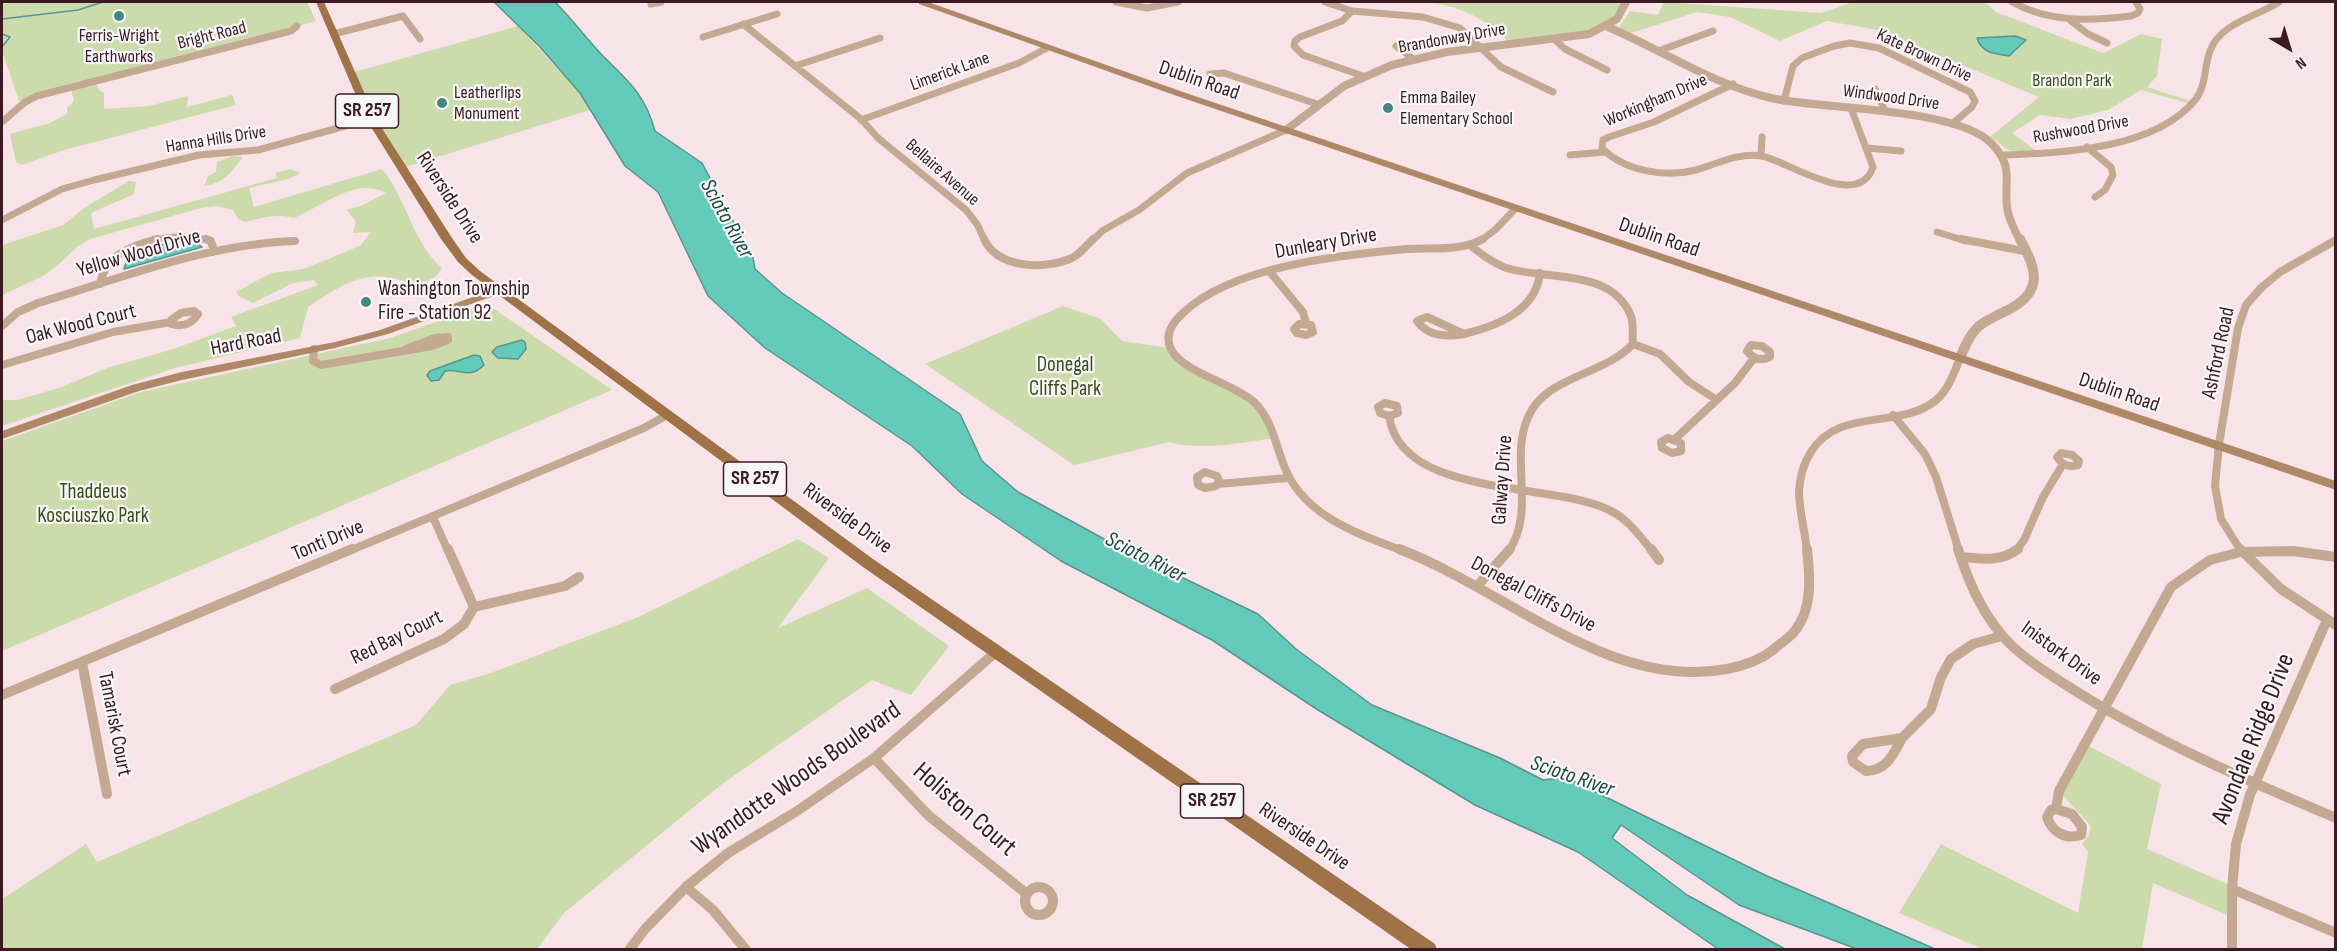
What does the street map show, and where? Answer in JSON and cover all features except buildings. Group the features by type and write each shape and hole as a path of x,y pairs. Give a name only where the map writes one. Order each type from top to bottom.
{"main road":[{"name":"Riverside Drive","path":"320,2 371,119 456,252 498,291 868,563 1428,950"},
{"name":"Dublin Road","path":"922,2 1047,48 1286,130 2336,486"},
{"name":"Dublin Road","path":"934,2 972,20"},
{"name":"Hard Road","path":"2,435 158,382 384,332 498,291"}],"street":[{"path":"651,4 661,2"},
{"path":"1116,2 1137,9 1150,9 1178,2"},
{"path":"1325,2 1352,11 1423,17 1447,23 1470,34 1501,67 1554,92"},
{"path":"1608,27 1620,18 1626,2"},
{"path":"2012,2 2027,10 2071,21 2131,16 2138,13 2140,9 2136,2"},
{"path":"2027,2 2061,19"},
{"name":"Rushwood Drive","path":"2002,155 2087,147 2139,135 2177,117 2201,91 2208,53 2215,41 2232,26 2279,2"},
{"path":"1352,11 1342,21 1300,37 1295,41 1294,46 1303,55 1363,76"},
{"path":"704,37 777,14"},
{"path":"334,34 403,16 420,39"},
{"path":"2071,21 2088,34 2107,43"},
{"name":"Bellaire Avenue","path":"743,24 861,120 878,138 966,210 994,254 1012,262 1034,266 1074,256 1102,231 1139,210 1187,173 1286,130"},
{"name":"Bright Road","path":"2,122 20,104 37,96 291,31 297,26"},
{"name":"Brandonway Drive","path":"1286,130 1317,104 1363,76 1413,58 1480,47 1589,34 1608,27"},
{"name":"Windwood Drive","path":"1608,27 1733,84 1784,101 1924,116 1952,124 1978,136 2002,155"},
{"path":"1661,50 1713,31"},
{"path":"795,66 880,38"},
{"path":"1554,39 1565,49 1607,70"},
{"name":"Kate Brown Drive","path":"1784,101 1793,66 1803,58 1841,44 1868,45 1970,92 1975,100 1972,107 1952,124"},
{"path":"1396,46 1413,58"},
{"name":"Limerick Lane","path":"861,120 1019,63 1047,48"},
{"path":"1210,74 1224,74 1317,104"},
{"name":"Workingham Drive","path":"1605,152 1602,144 1609,137 1654,122 1733,84"},
{"path":"1875,89 1885,111"},
{"path":"1570,155 1605,152 1608,157 1622,164 1680,174 1740,155 1761,156 1776,160 1828,184 1847,185 1861,181 1873,171 1874,163 1851,108"},
{"name":"Hanna Hills Drive","path":"2,220 17,212 41,207 64,189 199,155 258,150 371,119"},
{"path":"1761,156 1762,137"},
{"path":"2087,147 2111,167 2113,175 2105,190 2095,197"},
{"path":"1868,148 1901,151"},
{"path":"1960,358 1977,328 2027,297 2032,290 2035,273 2008,214 2005,194 2008,172 2002,155"},
{"name":"Dunleary Drive","path":"1172,352 1169,343 1170,329 1188,307 1219,289 1270,272 1338,256 1470,245 1484,240 1495,232 1515,208"},
{"path":"1937,232 1978,244 2024,251"},
{"path":"100,284 101,272 113,258 126,250 152,240 195,235 211,241 214,251"},
{"name":"Ashford Road","path":"2331,622 2277,586 2241,552 2220,518 2216,502 2219,446 2240,320 2246,306 2252,296 2268,282 2336,240"},
{"name":"Yellow Wood Drive","path":"2,326 27,308 100,284 214,251 260,242 295,241"},
{"path":"1470,245 1490,261 1509,268 1592,283 1612,291 1631,317 1633,344 1660,354 1689,382 1717,400"},
{"path":"1270,272 1303,312 1306,323"},
{"path":"1464,334 1427,317 1417,321 1420,326 1442,336 1464,334 1482,331 1512,316 1535,296 1541,280 1540,273"},
{"name":"Oak Wood Court","path":"2,365 113,332 171,322"},
{"name":"Galway Drive","path":"1478,585 1502,560 1518,535 1524,506 1521,445 1524,425 1534,406 1553,391 1621,357 1633,344"},
{"path":"314,349 313,362 318,365 405,349"},
{"name":"Donegal Cliffs Drive","path":"1172,352 1232,386 1257,405 1272,430 1288,478 1300,495 1311,505 1346,527 1437,564 1478,585 1551,629 1607,654 1652,667 1712,671 1754,661 1768,654 1792,634 1806,606 1812,573 1798,486 1804,460 1819,440 1851,423 1931,405 1945,390 1960,358"},
{"path":"1675,439 1735,383 1754,358"},
{"name":"Tonti Drive","path":"2,695 433,517 644,428 667,415"},
{"name":"Inistork Drive","path":"1893,415 1913,438 1929,462 1936,477 1965,572 1978,602 2002,636 2043,669 2103,709 2255,784 2336,818"},
{"path":"1389,416 1394,439 1422,462 1442,474 1466,482 1567,496 1615,513 1659,560"},
{"path":"1962,557 1980,559 2006,557 2022,547 2043,496 2063,464"},
{"path":"1218,484 1288,478"},
{"path":"433,517 474,607 565,586 579,577"},
{"path":"2055,809 2059,791 2171,587 2210,560 2241,552 2294,551 2336,557"},
{"name":"Red Bay Court","path":"335,689 444,639 464,624 474,607"},
{"name":"Avondale Ridge Drive","path":"2232,950 2232,889 2236,844 2255,784 2331,622"},
{"path":"1902,738 1920,723 1933,705 1944,666 1950,656 1971,643 2002,636"},
{"name":"Wyandotte Woods Boulevard","path":"629,950 645,929 686,886 728,853 797,811 874,758 996,652"},
{"name":"Tamarisk Court","path":"82,662 107,794"},
{"name":"Holiston Court","path":"874,758 929,816 1027,894"},
{"path":"686,886 712,910 746,950"},
{"path":"2232,889 2336,933"}],"green space":[{"path":"2,2 307,2 316,21 19,101 2,51"},
{"path":"1415,2 1626,2 1620,18 1589,34 1511,44 1490,26 1468,13 1443,5"},
{"name":"Brandon Park","path":"1664,2 1821,13 1853,2 1985,2 1996,12 2103,53 2141,34 2162,39 2157,76 2147,87 2190,101 2187,103 2141,90 2108,110 2070,119 2040,115 2012,133 2035,150 2014,151 1990,137 2039,97 1878,30 1827,21 1780,41 1730,17 1697,12 1631,33 1619,28 1630,11 1658,15"},
{"path":"518,26 580,93 590,110 402,168 351,73"},
{"path":"96,83 100,91 104,93 104,109 149,106 188,96 187,107 232,95 236,105 64,150 22,165 16,162 10,134 50,123 67,114 67,108 74,101 71,89"},
{"path":"233,156 243,157 222,179 204,186 208,176 216,172 217,162"},
{"path":"290,169 301,173 288,179 249,188 254,207 382,169 398,193 423,246 442,268 440,272 430,280 413,285 384,277 370,277 346,284 308,307 300,338 175,368 2,426 2,400 17,400 62,387 107,368 173,349 236,326 231,317 318,285 314,280 293,283 253,303 236,292 271,273 304,269 361,245 371,232 353,233 356,222 347,210 363,205 386,193 363,188 339,195 294,218 275,216 245,222 238,219 233,210 216,206 205,207 90,239 78,246 43,276 2,295 2,247 5,244 63,225 84,208 129,181 136,182 134,194 91,213 94,229 277,178 275,173"},
{"name":"Thaddeus Kosciuszko Park","path":"487,304 612,390 2,651 2,441 141,392 390,338"},
{"name":"Donegal Cliffs Park","path":"1063,306 1101,319 1122,341 1170,348 1172,352 1257,405 1274,438 1208,446 1169,442 1074,465 925,364"},
{"path":"798,539 829,558 778,628 867,588 949,646 911,695 872,680 722,784 564,913 537,949 2,949 2,899 86,844 97,862 416,725 450,685 488,674 636,618"},
{"path":"2085,744 2161,784 2147,849 2232,886 2232,917 2153,883 2142,949 1982,949 1899,913 1941,844 2078,913 2088,852 2082,844 2089,835 2091,826 2059,791"}],"water":[{"name":"Scioto River","path":"494,2 555,2 628,81 646,107 655,131 702,163 753,258 755,269 782,293 960,414 982,461 1018,492 1117,546 1258,614 1296,649 1372,705 1500,758 1543,780 1565,777 1767,876 1935,949 1857,949 1739,905 1621,825 1612,838 1687,895 1785,949 1718,949 1578,852 1475,805 1318,710 1212,640 1061,561 962,494 912,446 765,348 708,296 658,192 625,166 580,93 540,47"},
{"path":"2015,36 2026,40 2009,56 1985,50 1977,38"},
{"path":"188,241 202,247 124,269 133,256 141,252 161,245"},
{"path":"522,340 525,342 526,349 518,359 498,358 492,352 497,347"},
{"path":"474,355 480,356 484,365 474,372 445,371 439,380 431,381 427,375 430,371"}],"waterway":[{"path":"2,19 78,10 103,2"},
{"path":"2,34 10,37 2,47"}],"place":[{"name":"Ferris-Wright Earthworks","path":"119,16"},
{"name":"Leatherlips Monument","path":"442,103"},
{"name":"Emma Bailey Elementary School","path":"1388,108"},
{"name":"Washington Township Fire - Station 92","path":"366,302"}]}
